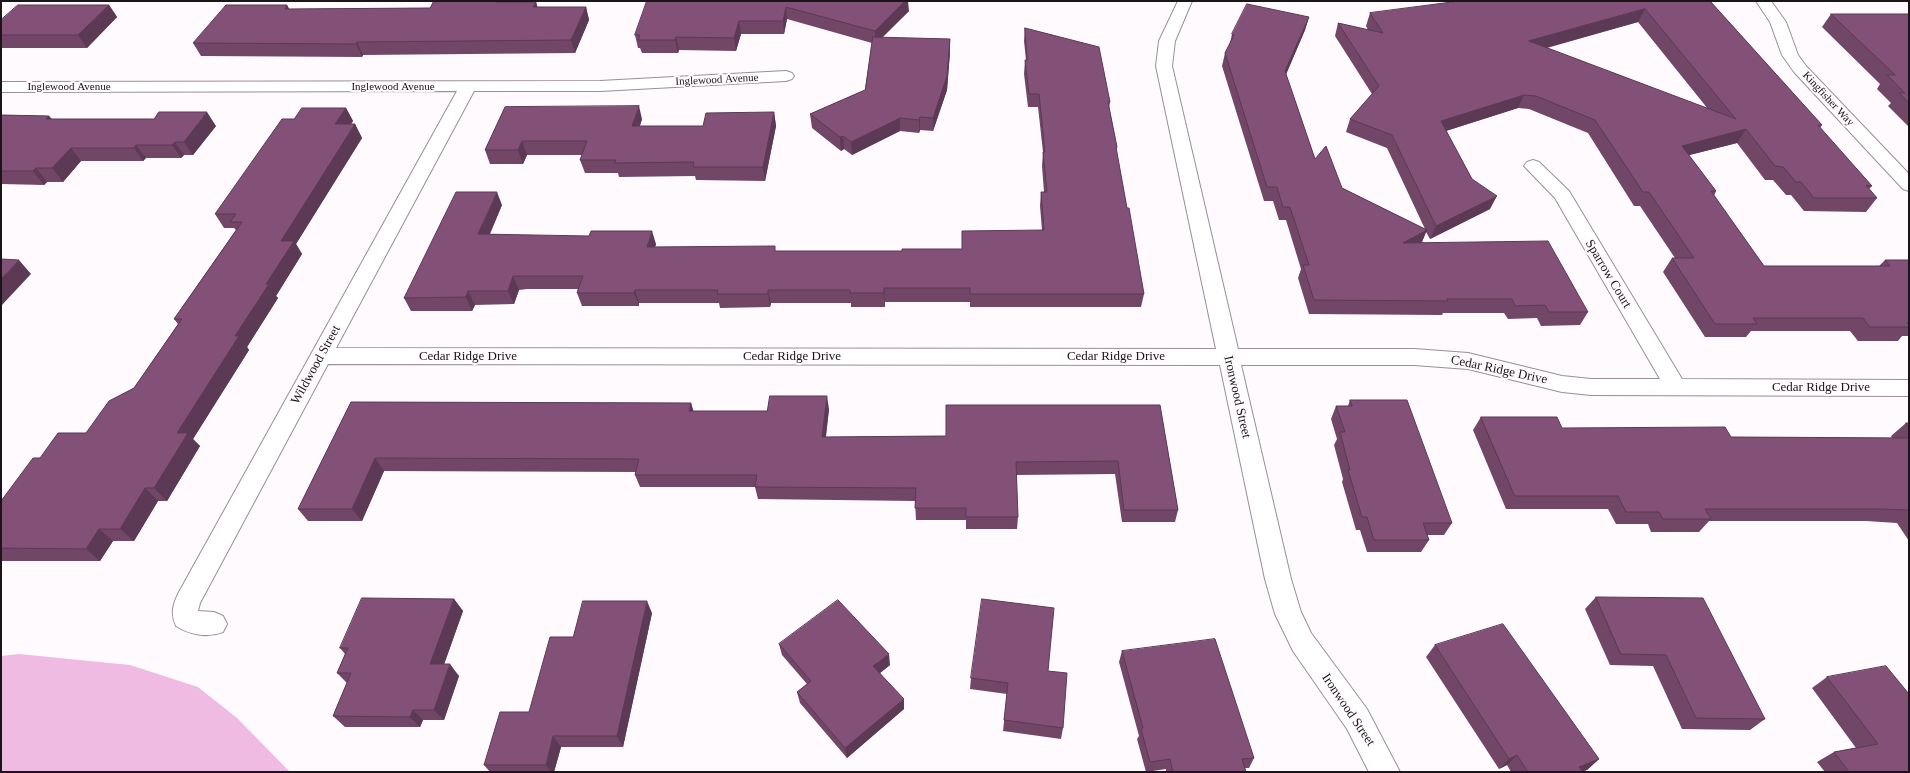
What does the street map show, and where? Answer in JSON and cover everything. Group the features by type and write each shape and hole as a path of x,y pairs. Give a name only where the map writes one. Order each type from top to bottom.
{"street":[{"name":"Ironwood Street","path":"1185,1 1167,41 1164,66 1278,579 1288,614 1302,642 1357,719 1386,772"},
{"name":"Kingfisher Way","path":"1763,1 1778,22 1790,55 1800,69 1909,185"},
{"name":"Inglewood Avenue","path":"1,87 468,87 627,85 786,76"},
{"name":"Wildwood Street","path":"214,624 192,622 185,618 185,609 188,600 468,87"},
{"name":"Sparrow Court","path":"1533,166 1552,183 1562,195 1676,387"},
{"name":"Cedar Ridge Drive","path":"320,356 1447,358 1497,367 1575,386 1909,388"}],"shaded area":[{"path":"19,654 130,665 198,687 237,718 290,772 1,772 1,656"}],"building":[{"path":"434,1 536,2 533,7 586,7 571,40 357,42 356,44 193,43 226,5 287,5 285,9 430,8"},
{"path":"647,1 905,1 875,31 786,7 783,21 739,21 734,38 676,37 675,40 638,40 640,35 635,35"},
{"path":"1460,1 1710,1 1822,125 1818,125 1872,186 1866,185 1877,198 1814,198 1801,182 1796,182 1783,167 1775,166 1746,129 1682,146 1716,191 1711,191 1764,266 1890,266 1885,260 1909,260 1909,323 1907,323 1909,327 1870,327 1863,318 1753,318 1757,324 1715,324 1672,258 1694,258 1649,192 1643,192 1595,120 1536,96 1524,95 1441,121 1472,179 1497,196 1436,226 1392,135 1350,119 1379,86 1338,23 1383,33 1370,13","holes":["1645,9 1736,119 1529,41"]},
{"path":"1247,4 1309,17 1285,71 1315,159 1326,146 1342,188 1427,230 1403,243 1548,241 1588,312 1549,312 1545,305 1515,306 1512,299 1447,299 1448,301 1314,300 1303,265 1309,265 1290,207 1283,207 1277,187 1267,187 1225,53 1234,35 1232,34"},
{"path":"18,5 109,5 78,35 1,35 1,20"},
{"path":"1831,14 1909,14 1909,103 1899,93 1905,93 1887,75 1895,75"},
{"path":"1025,28 1099,47 1110,102 1108,102 1127,208 1129,208 1144,294 970,294 970,288 884,288 884,293 850,293 850,290 768,290 768,294 717,294 718,290 635,290 634,293 577,293 583,276 513,276 508,291 468,291 466,297 404,298 456,192 497,192 478,234 589,236 591,231 652,231 647,247 775,246 775,251 902,251 902,249 962,249 962,231 1044,230 1041,192 1047,192 1043,152 1045,152 1039,94 1029,94 1025,60 1027,60"},
{"path":"873,37 950,39 947,76 933,118 920,117 919,120 900,118 851,142 843,136 840,137 810,114 865,90"},
{"path":"639,106 632,126 703,126 706,113 774,112 763,167 693,167 694,162 615,163 616,160 580,160 587,141 522,141 518,150 485,150 505,107"},
{"path":"302,108 346,108 335,124 355,124 281,241 294,241 266,284 269,284 235,336 239,336 177,433 188,433 154,488 145,488 120,529 99,529 86,549 1,548 1,501 33,458 40,458 58,433 86,433 109,401 134,388 182,319 174,319 242,222 230,222 236,214 215,214 282,119 294,119"},
{"path":"159,112 207,112 184,142 175,142 172,145 136,145 134,148 71,148 52,168 36,168 33,171 1,171 1,115 49,116 46,119 154,119"},
{"path":"1,259 19,260 1,279"},
{"path":"770,396 827,396 822,437 946,436 946,405 1160,405 1178,510 1124,510 1118,461 1016,462 1018,517 966,517 966,508 915,508 916,488 755,487 757,475 635,475 639,459 375,458 352,509 298,509 351,402 691,403 689,411 767,411"},
{"path":"1350,400 1407,400 1452,523 1423,523 1429,540 1374,540 1367,517 1362,517 1348,470 1350,470 1340,432 1345,432 1336,406 1352,406"},
{"path":"1481,417 1557,417 1562,428 1725,427 1731,437 1909,438 1909,510 1705,509 1711,519 1663,519 1659,512 1626,512 1618,496 1515,496"},
{"path":"1596,597 1703,598 1765,719 1696,718 1666,655 1621,654"},
{"path":"362,598 454,599 430,664 450,664 434,710 413,710 410,717 333,716 351,673 337,673 348,648 340,648"},
{"path":"982,599 1054,608 1048,671 1067,673 1063,728 1004,720 1008,683 971,678"},
{"path":"838,600 889,654 873,666 904,699 845,748 797,692 811,681 779,644"},
{"path":"583,601 647,601 617,736 553,736 546,765 484,765 500,712 529,712 550,637 573,637"},
{"path":"1503,624 1599,759 1579,767 1583,772 1528,772 1517,755 1509,759 1435,645"},
{"path":"1215,639 1254,758 1242,759 1246,772 1173,772 1170,759 1150,762 1141,729 1143,728 1122,651"},
{"path":"1886,666 1909,694 1909,772 1849,772 1834,752 1878,744 1827,677"}]}
